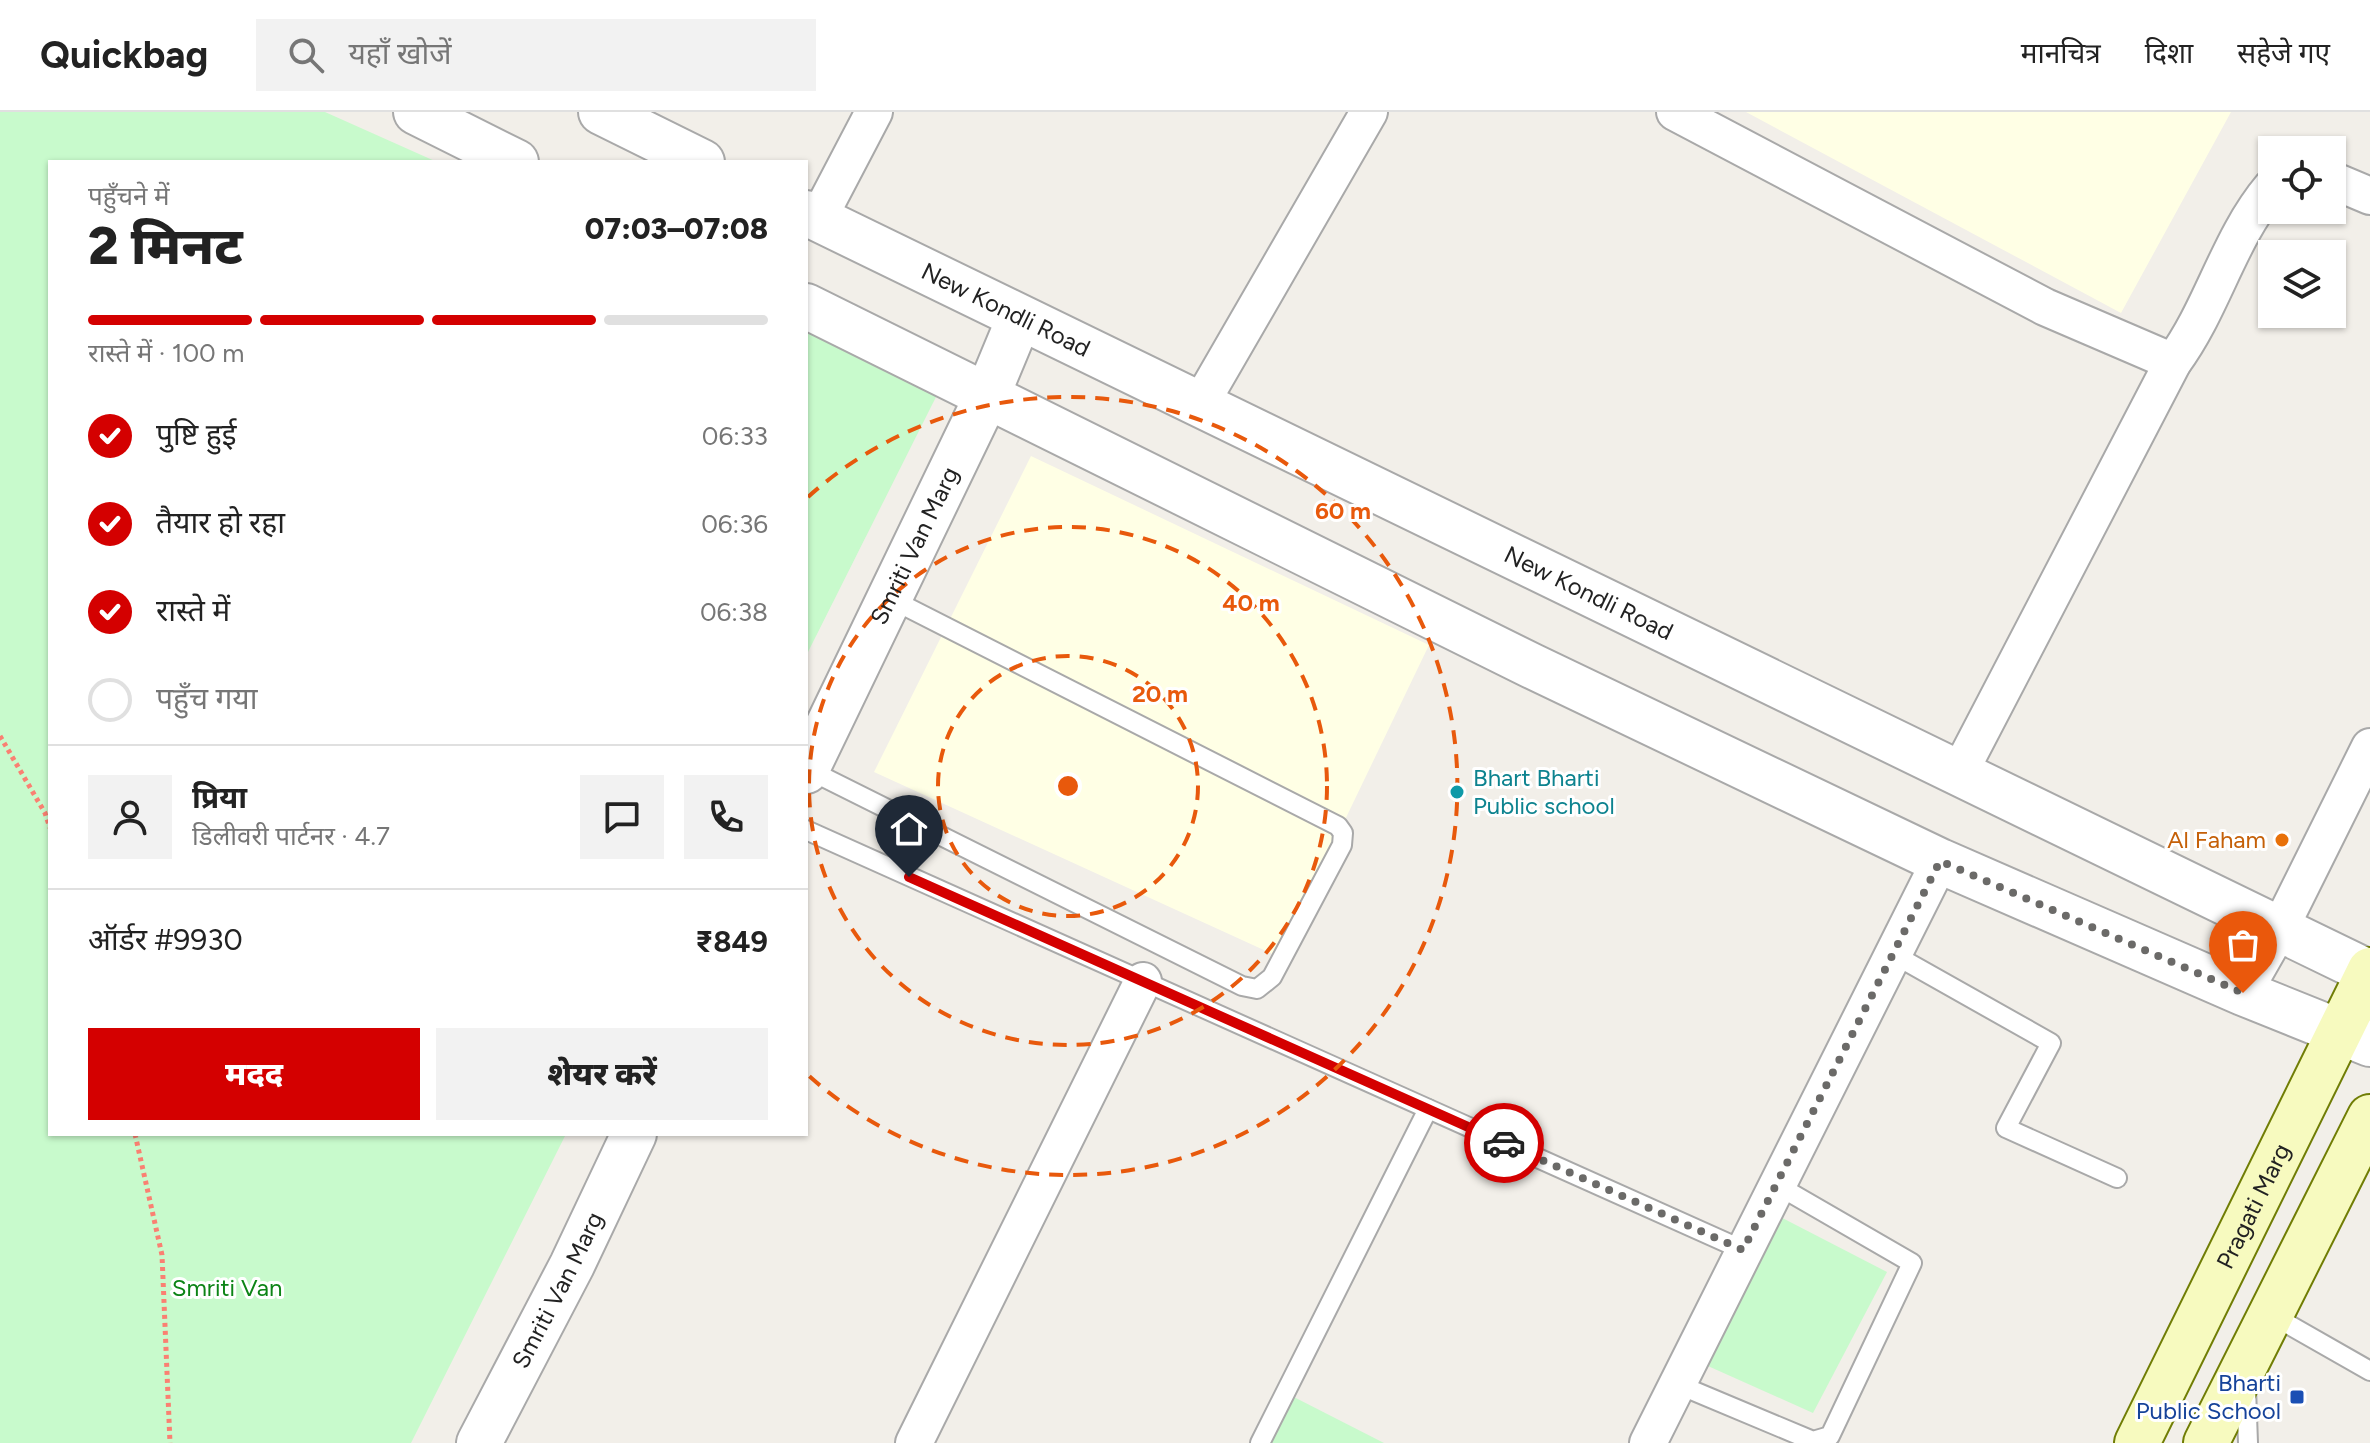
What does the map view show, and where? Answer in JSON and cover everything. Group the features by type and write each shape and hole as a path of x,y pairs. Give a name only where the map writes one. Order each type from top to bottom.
{"main road":[{"name":"Pragati Marg","path":"2137,1443 2356,1038 2370,972"},
{"path":"2206,1443 2370,1117"}],"street":[{"path":"416,112 506,160"},
{"path":"601,112 698,160"},
{"path":"812,216 874,112"},
{"path":"1199,406 1369,112"},
{"path":"1675,112 2045,307 2173,362"},
{"path":"2346,186 2370,196"},
{"path":"1959,773 2173,362 2187,344 2240,234 2258,208"},
{"name":"New Kondli Road","path":"812,216 2370,972"},
{"path":"808,307 1532,666 1940,861 2243,993 2356,1038"},
{"name":"Smriti Van Marg","path":"808,766 987,396 1019,319"},
{"path":"2243,993 2279,930 2370,747"},
{"path":"1648,1443 1940,861"},
{"path":"914,1443 1143,981"},
{"name":"Smriti Van Marg","path":"479,1443 572,1265 633,1136"}],"lane":[{"path":"808,771 1242,986 1257,989 1272,977 1342,845 1343,833 1338,826 889,598"},
{"path":"808,831 1743,1250"},
{"path":"1893,954 2051,1043 2006,1128 2117,1178"},
{"path":"1260,1443 1428,1109"},
{"path":"1677,1384 1813,1441 1830,1436 1912,1263 1777,1185"},
{"path":"2270,1314 2370,1371"},
{"path":"2245,1365 2248,1443"}],"path":[{"path":"0,736 48,822"},
{"path":"135,1136 162,1255 170,1443"}],"shaded area":[{"path":"1746,112 2231,112 2121,313"},
{"path":"1031,456 1429,645 1279,957 874,772"}],"green space":[{"name":"Smriti Van","path":"0,112 325,112 433,160 48,160 48,1136 565,1136 411,1443 0,1443"},
{"path":"808,327 941,387 808,652"},
{"path":"1765,1209 1887,1272 1813,1413 1690,1358"},
{"path":"1286,1393 1384,1443 1260,1443"}],"way so far":[{"path":"1504,1143 1743,1250 1940,861 2243,993"}],"place":[{"name":"Bhart Bharti Public school","path":"1457,792"},
{"name":"Al Faham","path":"2282,840"},
{"name":"Bharti Public School","path":"2297,1397"}],"route":[{"path":"909,877 1504,1143"}]}
